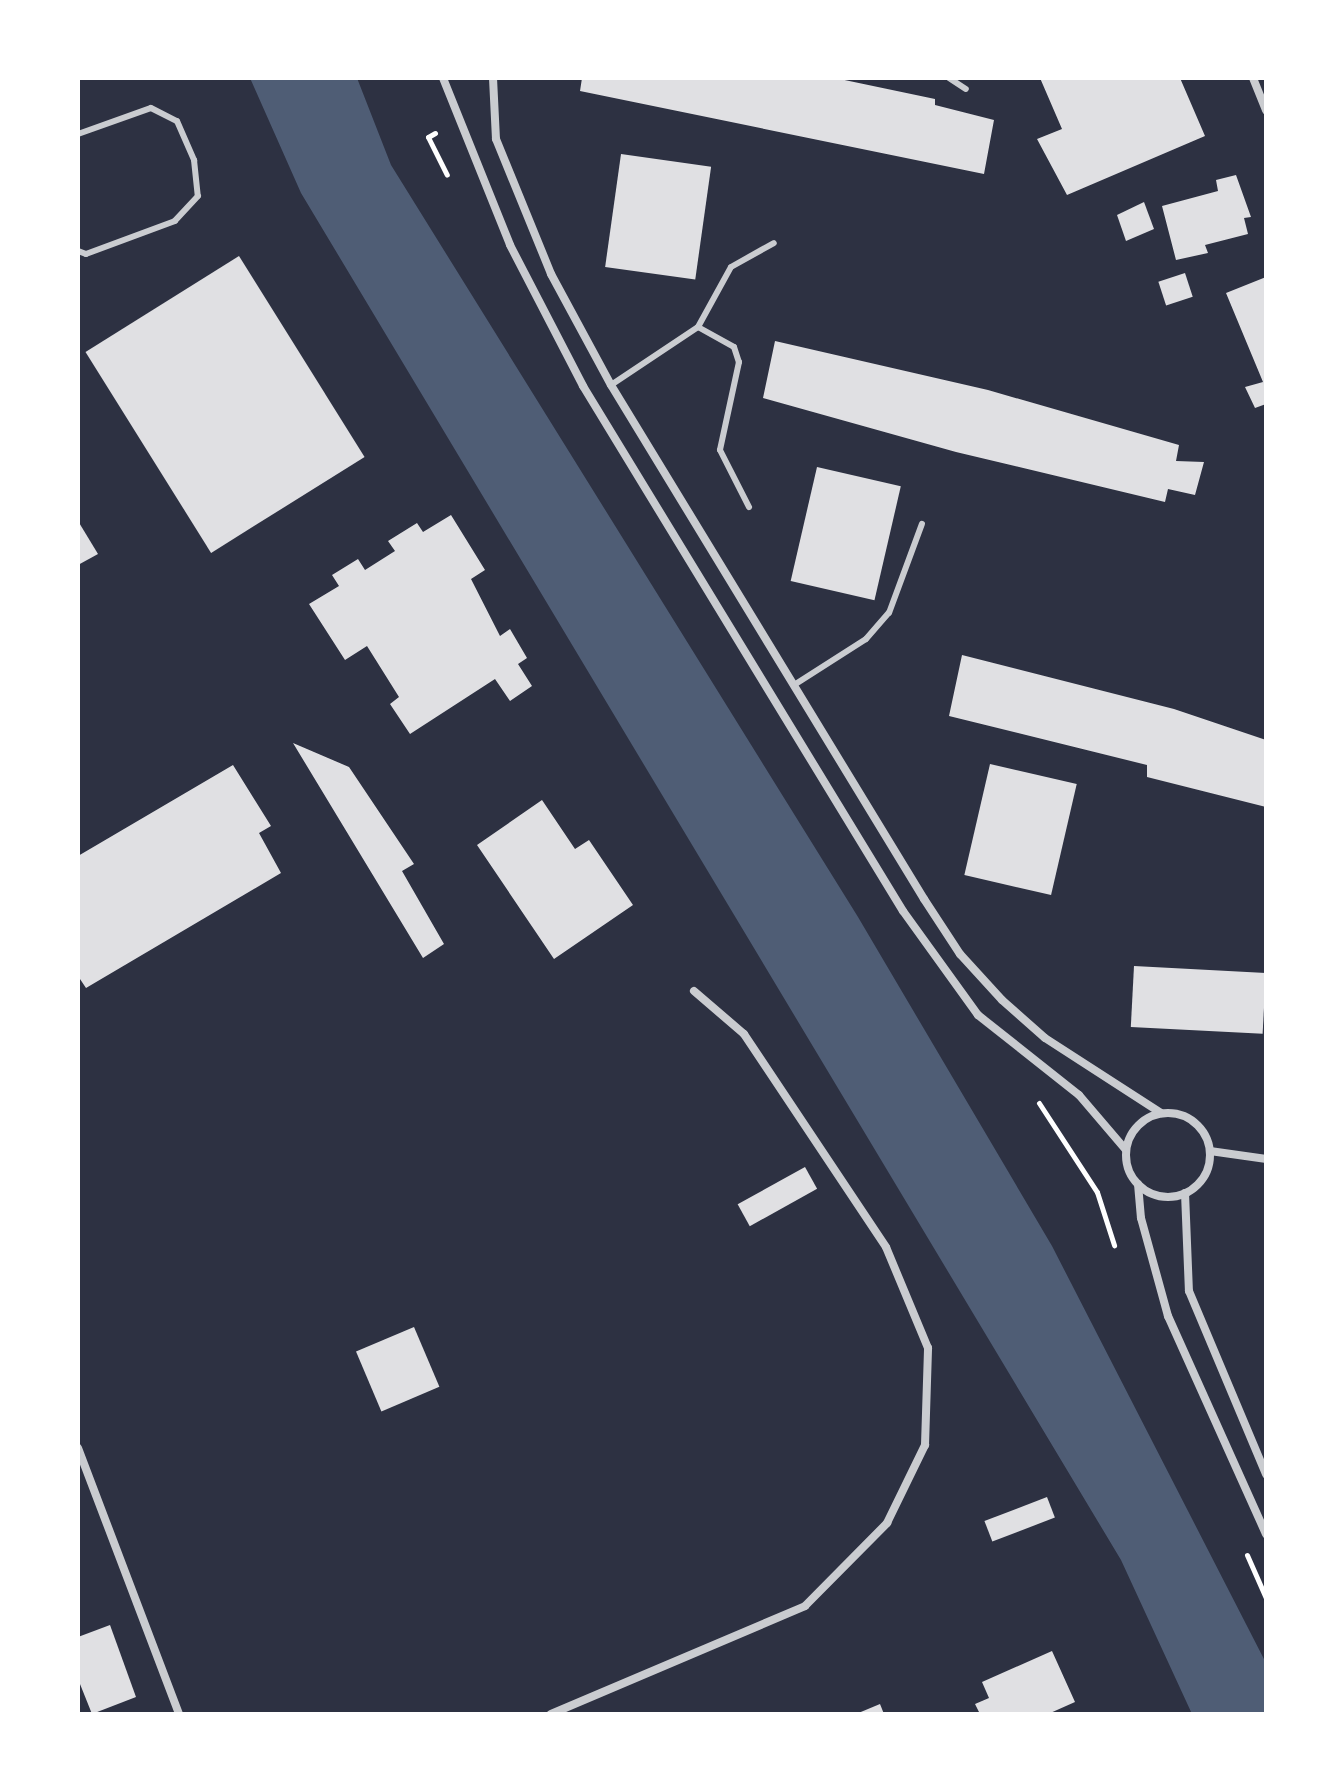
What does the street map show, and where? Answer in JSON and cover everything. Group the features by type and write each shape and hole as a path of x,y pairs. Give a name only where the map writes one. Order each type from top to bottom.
{"street":[{"path":"443,78 510,245 583,386 903,911 978,1015 1079,1095 1126,1150 1138,1184 1144,1232 1168,1316 1266,1534"},
{"path":"493,78 490,106 508,175 551,274 611,385 960,954 1045,1038 1161,1113"},
{"path":"1253,78 1266,110"},
{"path":"551,1714 805,1606 887,1523 925,1445 928,1348 886,1247 744,1034 694,991"},
{"path":"1126,1150 1137,1127 1161,1113 1175,1113 1199,1126 1210,1151 1205,1175 1185,1193 1160,1196 1138,1184"},
{"path":"1210,1151 1266,1159"},
{"path":"1185,1193 1189,1291 1266,1474"},
{"path":"78,1448 179,1714"}],"lane":[{"path":"949,78 966,89"},
{"path":"78,134 151,108 177,121 194,160 198,196 175,221 86,254 78,251"},
{"path":"611,385 698,327 731,267 774,243"},
{"path":"698,327 734,347 739,362 720,450 749,507"},
{"path":"794,685 866,639 889,613 922,524"}],"water":[{"path":"250,78 357,78 391,165 858,917 1052,1246 1266,1663 1266,1714 1192,1714 1121,1560 301,193"}],"building":[{"path":"582,78 835,78 935,99 935,105 994,120 984,174 580,91"},
{"path":"1040,78 1180,78 1205,136 1067,195 1037,139 1062,129"},
{"path":"621,154 711,167 695,280 605,267"},
{"path":"1236,175 1251,217 1244,218 1248,234 1205,245 1208,253 1176,260 1162,206 1218,191 1216,180"},
{"path":"1144,202 1154,229 1126,241 1117,215"},
{"path":"239,256 365,457 211,553 86,352"},
{"path":"1185,273 1193,297 1166,305 1158,282"},
{"path":"1266,277 1266,404 1255,408 1245,387 1263,382 1226,293"},
{"path":"775,341 988,390 1179,445 1176,461 1204,462 1195,495 1168,489 1165,502 956,452 763,398"},
{"path":"817,467 901,486 874,600 791,581"},
{"path":"451,515 485,570 471,579 500,636 510,629 527,658 518,664 532,686 510,701 495,679 410,734 390,704 399,697 367,646 345,660 309,604 339,586 332,575 358,559 365,570 395,551 388,541 417,523 423,532"},
{"path":"78,521 98,554 78,565"},
{"path":"962,655 1174,709 1266,740 1266,807 1147,777 1147,765 949,716"},
{"path":"293,743 349,767 414,864 402,871 444,944 423,958"},
{"path":"990,764 1077,784 1051,895 964,875"},
{"path":"233,765 271,826 259,833 281,873 86,988 78,976 78,856"},
{"path":"542,800 575,849 589,840 633,905 554,959 477,845"},
{"path":"1134,966 1266,973 1263,1034 1131,1027"},
{"path":"805,1167 817,1189 750,1226 738,1204"},
{"path":"414,1327 439,1387 381,1411 356,1352"},
{"path":"1047,1497 1055,1518 992,1542 984,1521"},
{"path":"110,1625 136,1697 92,1714 78,1679 78,1637"},
{"path":"1052,1651 1075,1702 1048,1714 980,1714 975,1704 989,1698 982,1682"},
{"path":"880,1704 884,1714 856,1714"}]}
